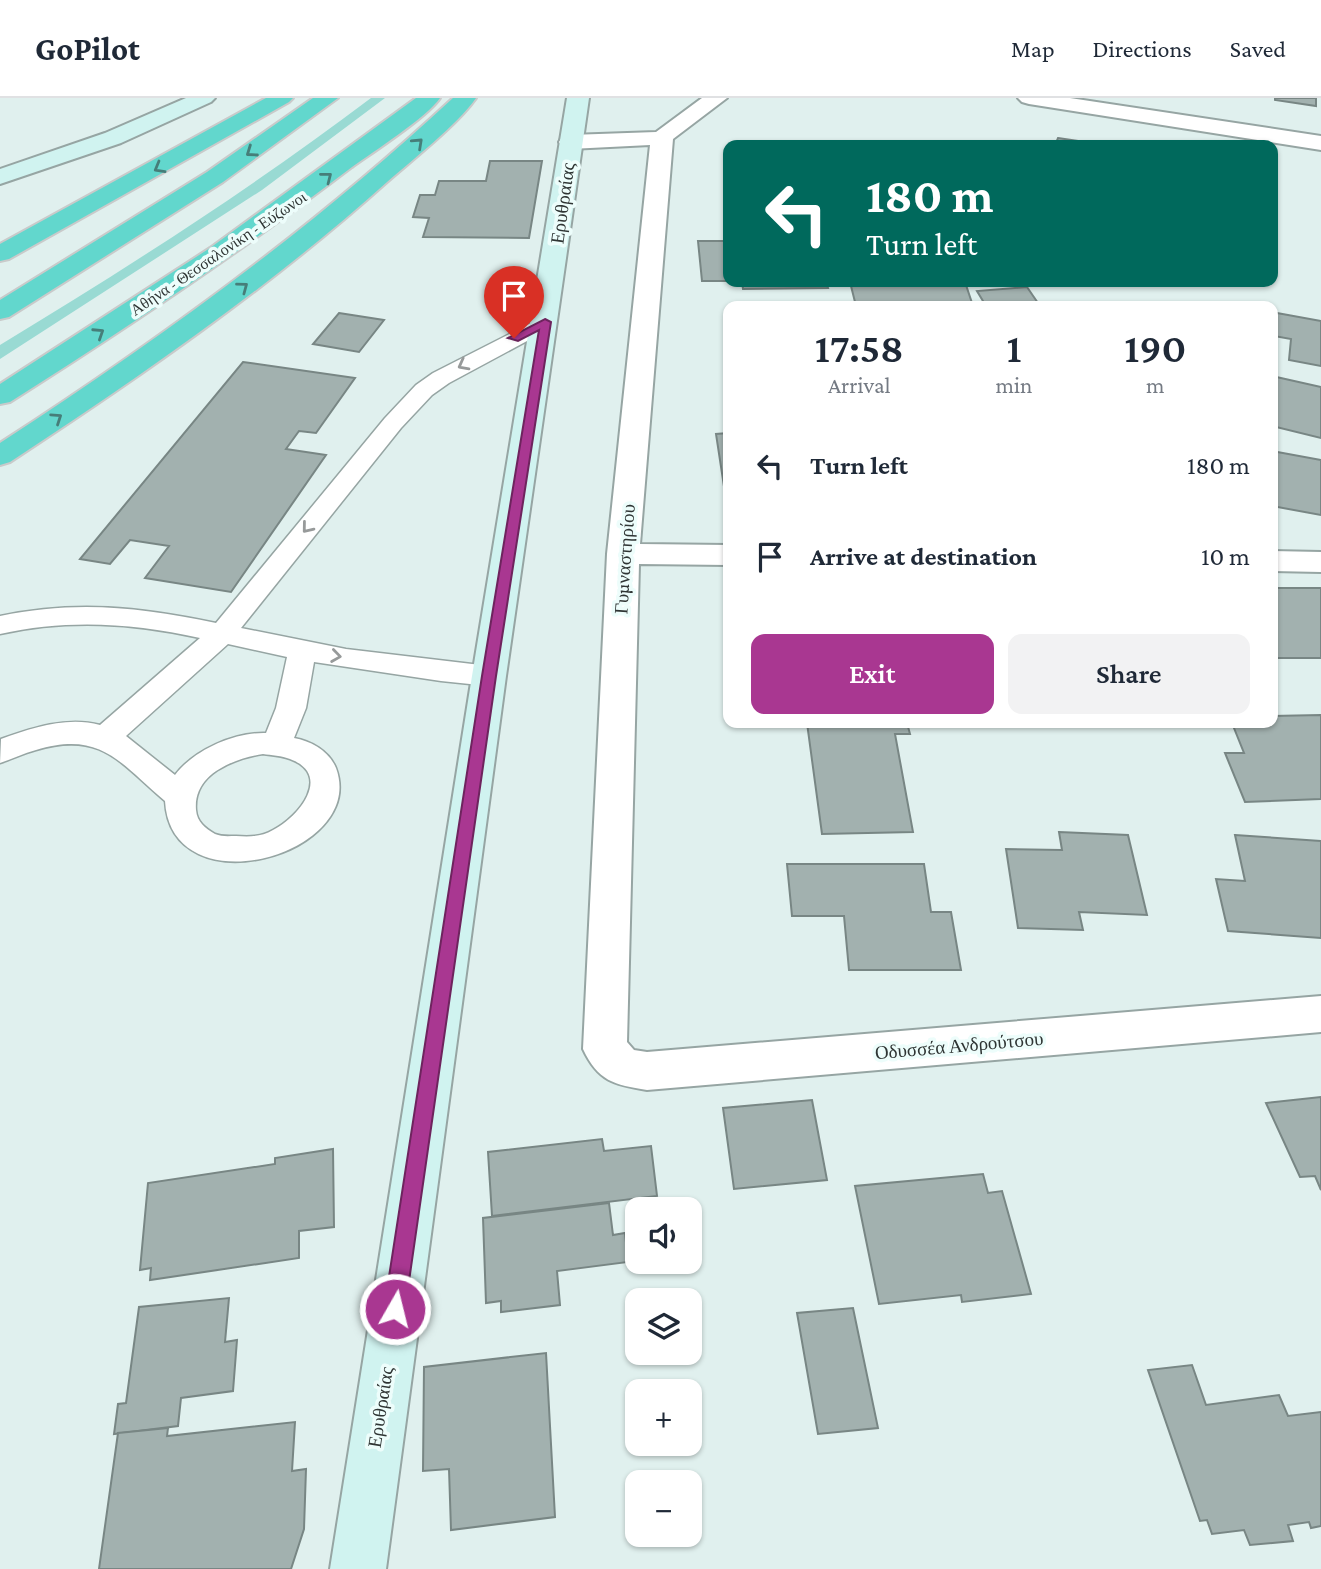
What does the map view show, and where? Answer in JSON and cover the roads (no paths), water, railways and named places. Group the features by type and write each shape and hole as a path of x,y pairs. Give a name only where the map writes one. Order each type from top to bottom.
{"highway":[{"path":"0,254 282,98"},
{"path":"0,311 215,177 327,98"},
{"name":"Αθήνα - Θεσσαλονίκη - Εύζωνοι","path":"0,396 152,299 299,198 429,98"},
{"path":"0,456 122,373 286,255 377,180 465,98"}],"main road":[{"path":"0,177 113,138 204,98"},
{"name":"Ερυθραίας","path":"356,1564 578,98"}],"street":[{"path":"570,142 662,138 670,129 716,98"},
{"path":"1030,98 1321,142"},
{"name":"Γυμναστηρίου","path":"605,1049 623,554 662,138"},
{"path":"623,554 723,555"},
{"path":"1278,561 1321,562"},
{"name":"Οδυσσέα Ανδρούτσου","path":"605,1049 622,1067 647,1071 1321,1014"}],"lane":[{"path":"105,738 221,635 393,423 424,390 463,365 545,322"},
{"path":"0,625 40,617 102,613 125,615 302,651 424,670 489,676"},
{"path":"277,743 294,698 302,651"},
{"path":"0,751 23,741 50,736 79,733 105,738 181,797"},
{"path":"277,743 307,753 323,770 326,795 314,817 292,836 276,844 246,850 211,846 197,839 181,818 181,797 192,776 214,757 250,744 277,743"}]}
